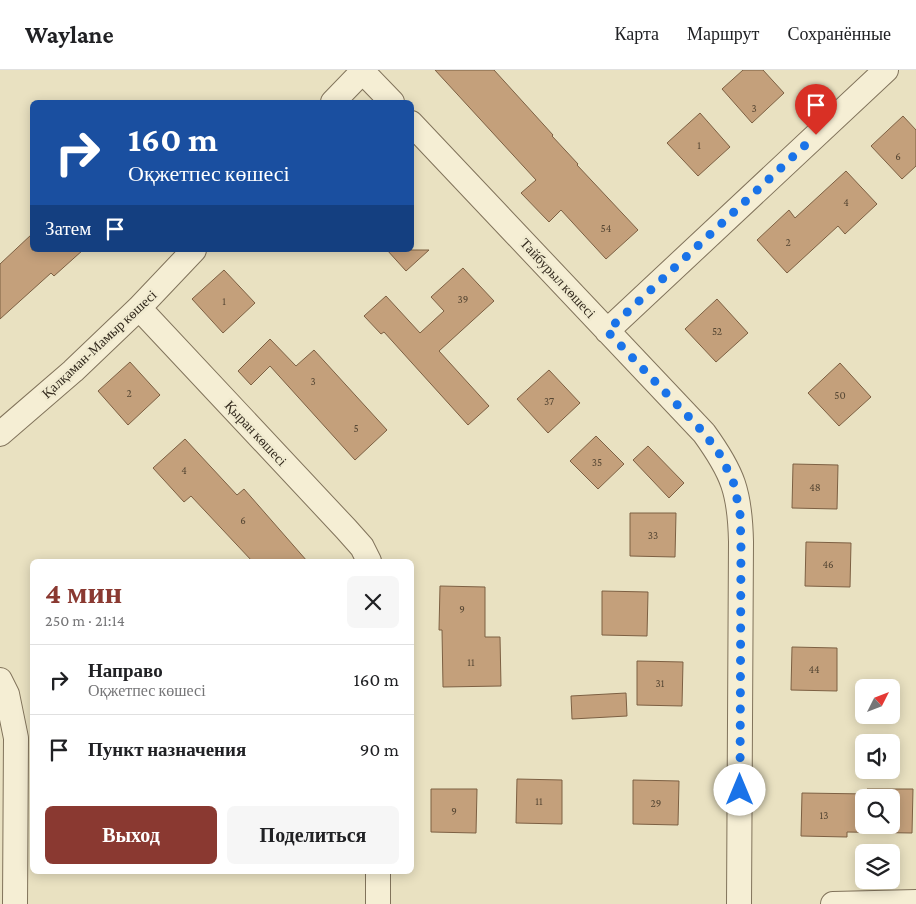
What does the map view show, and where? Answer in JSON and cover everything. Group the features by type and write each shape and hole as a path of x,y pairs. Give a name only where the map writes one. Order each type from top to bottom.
{"street":[{"path":"607,331 886,70"},
{"path":"335,100 363,71 390,100"},
{"name":"Тайбурыл көшесі","path":"414,126 704,433 721,456 734,484 740,514 741,542 739,904"},
{"name":"Қалқаман-Мамыр көшесі","path":"0,434 73,371 192,252"},
{"name":"Қыран көшесі","path":"138,308 346,530 362,548 368,559"},
{"path":"0,680 7,694 16,738 15,904"},
{"path":"378,874 378,904"},
{"path":"833,904 916,902"}],"building":[{"path":"435,70 494,70 553,135 577,165 638,230 606,259 561,210 549,222 521,193 536,180"},
{"path":"743,70 763,70 784,93 752,123 722,89"},
{"path":"700,113 730,147 698,176 667,143"},
{"path":"903,116 916,130 916,166 902,179 871,146"},
{"path":"846,171 877,204 845,234 838,226 787,273 757,240 789,210 795,218"},
{"path":"30,236 30,252 81,252 54,276 51,273 0,319 0,264"},
{"path":"429,250 406,271 389,252"},
{"path":"463,268 494,301 439,351 489,406 468,425 384,332 381,334 364,316 386,296 420,333 444,311 431,297"},
{"path":"224,270 255,303 223,333 192,299"},
{"path":"717,299 748,333 716,362 685,329"},
{"path":"270,339 296,366 314,350 387,430 355,460 270,366 251,385 238,371"},
{"path":"130,362 160,395 128,425 98,391"},
{"path":"840,363 871,397 839,426 808,393"},
{"path":"549,370 580,403 548,433 517,399"},
{"path":"596,436 624,464 598,489 570,461"},
{"path":"185,439 237,495 244,489 305,559 250,559 191,496 184,502 153,468"},
{"path":"648,446 684,483 669,498 633,460"},
{"path":"793,464 838,465 837,509 792,508"},
{"path":"630,513 676,513 675,557 630,556"},
{"path":"806,542 851,543 850,587 805,586"},
{"path":"440,586 485,587 485,637 500,637 501,686 443,687 442,630 439,630"},
{"path":"602,591 648,592 647,636 602,635"},
{"path":"792,647 837,648 837,691 791,690"},
{"path":"637,661 683,662 682,706 637,705"},
{"path":"626,693 627,716 572,719 571,696"},
{"path":"517,779 562,780 562,824 516,823"},
{"path":"633,780 679,781 678,825 633,824"},
{"path":"431,789 477,789 476,833 431,832"},
{"path":"900,789 913,789 912,833 900,833"},
{"path":"802,793 855,794 855,832 847,832 847,837 801,836"}],"route":[{"path":"740,790 741,542 740,514 734,484 721,456 704,433 607,331 816,135"}]}
